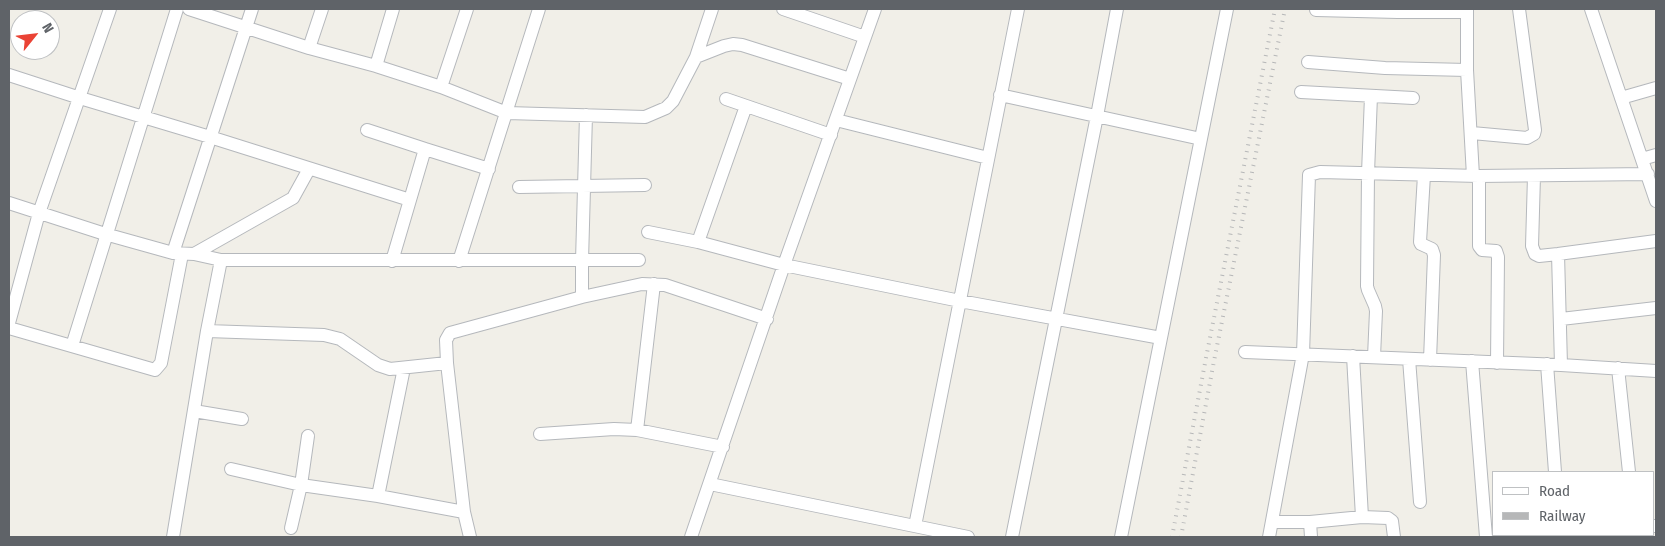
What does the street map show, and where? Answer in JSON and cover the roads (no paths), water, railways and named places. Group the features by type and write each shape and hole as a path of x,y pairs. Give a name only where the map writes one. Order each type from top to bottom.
{"street":[{"path":"9,323 39,213 110,9"},
{"path":"72,346 105,234 177,9"},
{"path":"189,9 309,48 376,66 441,87 507,113 646,117 666,108 673,101 696,57 712,9"},
{"path":"9,328 150,369 155,370 159,367 210,137 252,9"},
{"path":"309,48 322,9"},
{"path":"376,66 393,9"},
{"path":"441,87 466,9"},
{"path":"459,261 539,9"},
{"path":"784,9 865,37"},
{"path":"692,537 784,265 875,9"},
{"path":"915,526 1018,9"},
{"path":"1012,537 1117,9"},
{"path":"1121,537 1226,9"},
{"path":"1472,133 1527,138 1534,134 1519,9"},
{"path":"1591,9 1656,201"},
{"path":"1316,10 1398,12 1467,10 1467,70 1476,176 1479,246 1482,250 1496,251 1498,258 1497,362"},
{"path":"696,57 724,46 742,45 850,79"},
{"path":"1308,62 1385,68 1467,70"},
{"path":"9,75 410,200"},
{"path":"1621,98 1656,88"},
{"path":"1301,92 1413,98"},
{"path":"1000,95 1201,139"},
{"path":"1372,96 1368,173 1367,286 1375,306 1374,357"},
{"path":"726,99 831,135"},
{"path":"698,242 746,106"},
{"path":"582,297 586,115"},
{"path":"836,120 988,158"},
{"path":"367,130 489,169"},
{"path":"392,261 425,149"},
{"path":"1642,159 1656,155"},
{"path":"183,254 293,198 309,169"},
{"path":"1269,537 1303,354 1309,175 1320,172 1476,176 1648,174"},
{"path":"1424,175 1420,242 1432,249 1434,255 1430,360"},
{"path":"1534,176 1533,251 1535,254 1539,256 1558,254 1656,240"},
{"path":"519,186 645,185"},
{"path":"9,203 105,234 183,254 220,260 639,260"},
{"path":"648,232 698,242 784,265 960,301 1162,338"},
{"path":"1558,254 1561,365"},
{"path":"173,537 220,260"},
{"path":"470,537 464,512 447,363 446,340 450,332 582,297 630,286 654,284 767,319"},
{"path":"637,430 654,284"},
{"path":"1561,319 1656,308"},
{"path":"207,331 324,335 340,339 390,370 447,363"},
{"path":"1244,352 1547,364 1656,371"},
{"path":"1353,356 1362,517"},
{"path":"1409,359 1420,502"},
{"path":"1472,361 1486,537"},
{"path":"1547,364 1555,471"},
{"path":"378,496 404,368"},
{"path":"1618,368 1628,471"},
{"path":"194,410 242,419"},
{"path":"540,434 614,429 637,430 723,447"},
{"path":"291,528 301,484 308,436"},
{"path":"231,469 301,484 464,512"},
{"path":"710,484 968,537"},
{"path":"1272,522 1310,522 1362,517 1388,518 1392,521 1394,537"},
{"path":"1310,522 1311,537"},
{"path":"1530,537 1545,536"}],"railway":[{"path":"1172,537 1275,9"},
{"path":"1181,537 1214,361 1285,9"}]}
